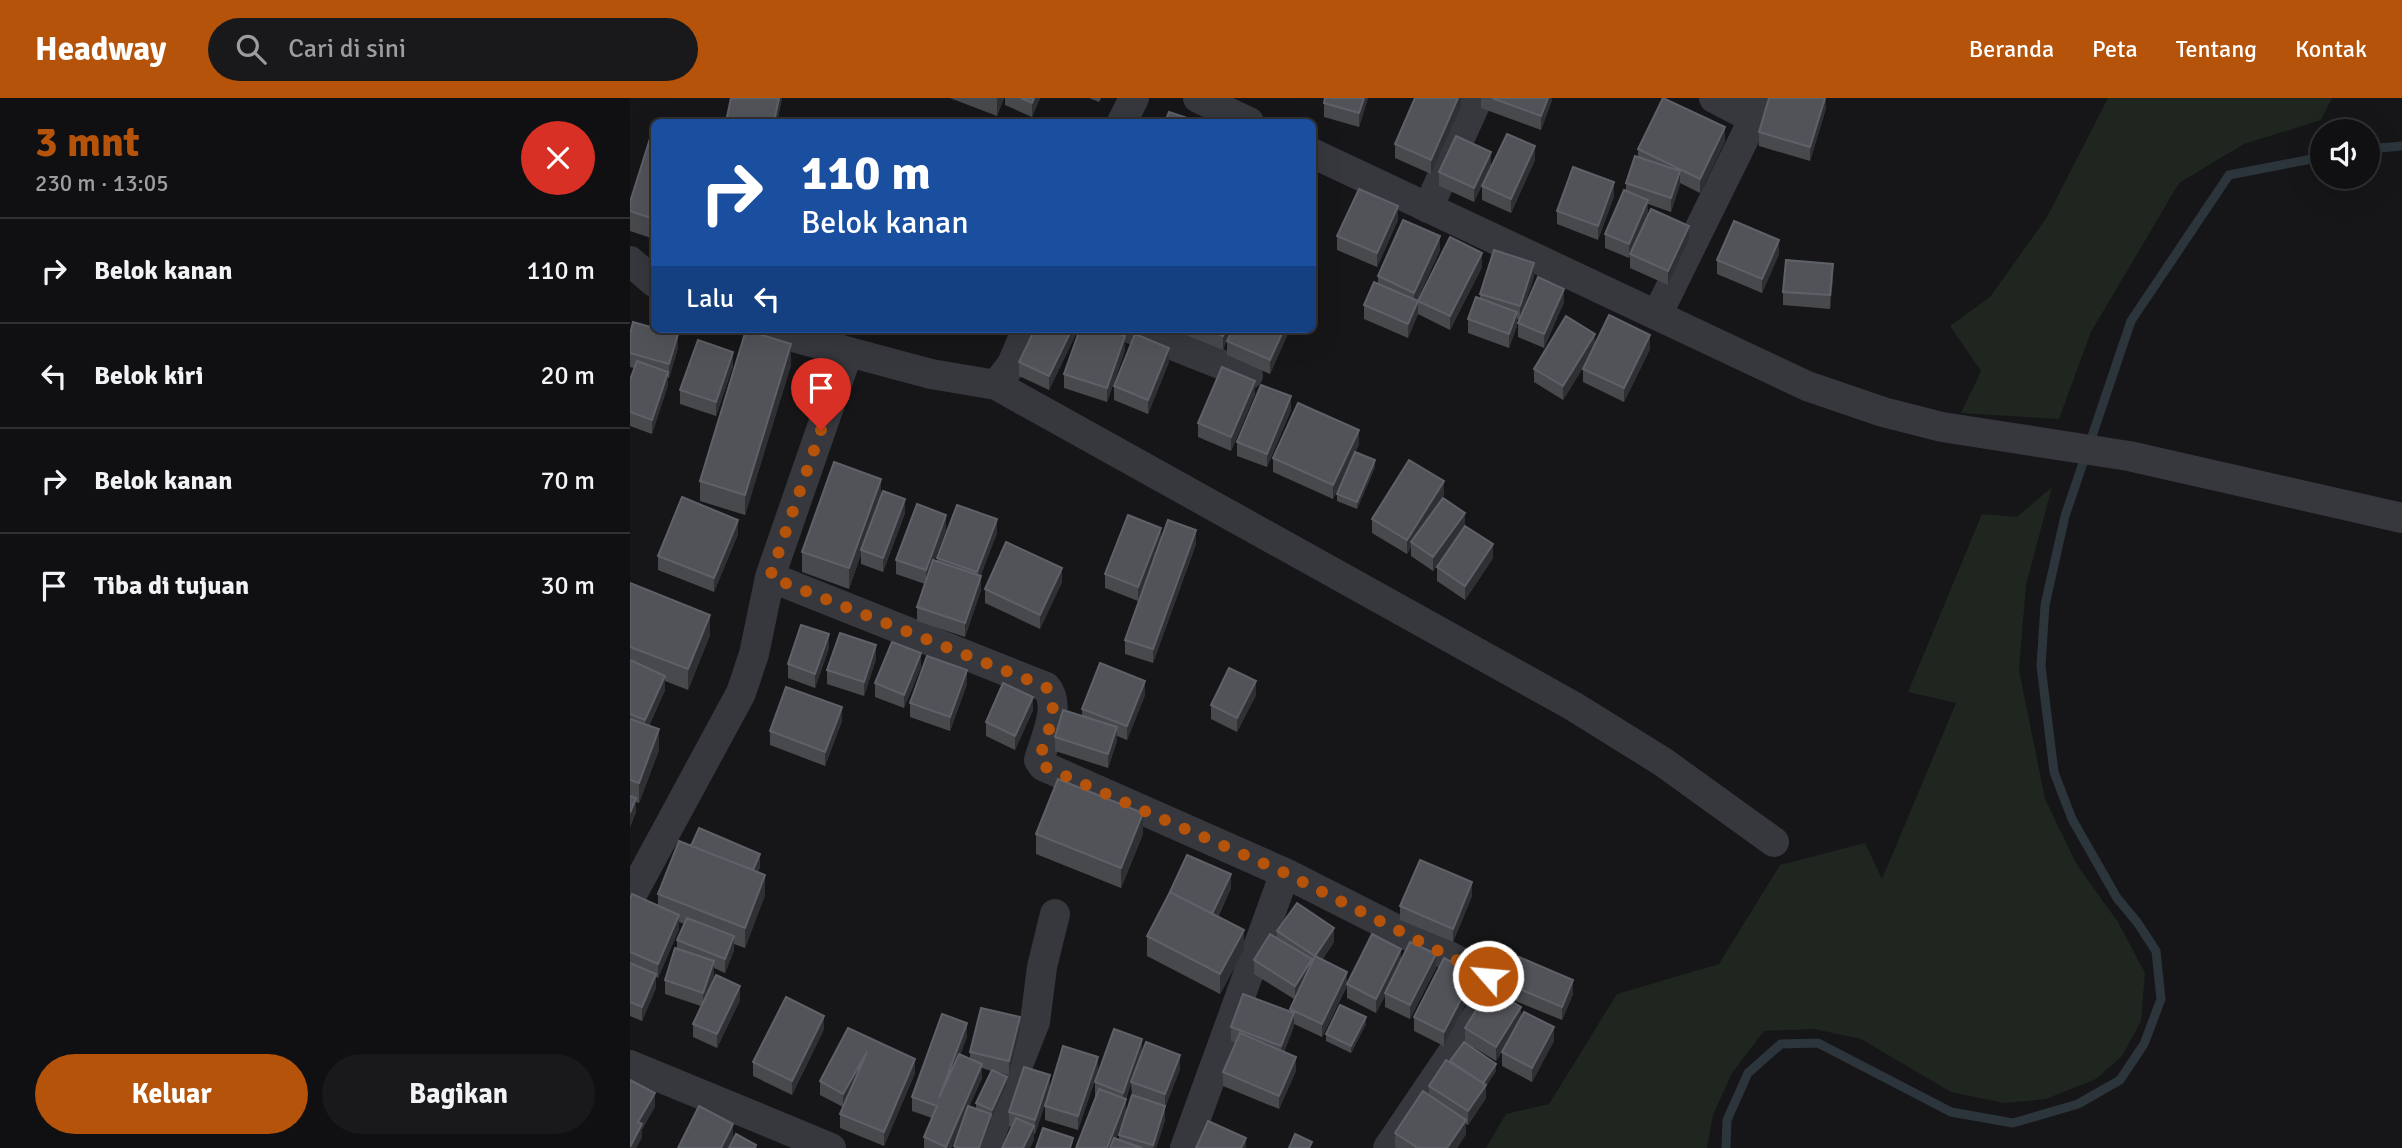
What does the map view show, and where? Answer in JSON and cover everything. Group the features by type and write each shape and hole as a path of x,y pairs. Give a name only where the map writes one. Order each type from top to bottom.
{"street":[{"path":"1124,119 1134,98"},
{"path":"1198,98 1243,119"},
{"path":"1428,208 1478,98"},
{"path":"1657,315 1759,108 1714,98"},
{"path":"1316,155 1807,386 1883,412 1942,427 2129,456 2402,518"},
{"path":"630,261 651,279"},
{"path":"778,333 961,380 996,385 1573,706 1662,762 1774,842"},
{"path":"996,385 1012,364 1025,333"},
{"path":"1142,333 1248,375"},
{"path":"630,898 741,692 754,654 770,577 848,352"},
{"path":"770,577 1046,687 1053,695 1054,706 1039,760 1043,766 1285,873 1488,976 1493,986 1491,996 1388,1148"},
{"path":"1185,1148 1285,873"},
{"path":"985,1148 1035,1023 1042,967 1055,914"},
{"path":"630,1065 826,1147"}],"shaded area":[{"path":"2108,98 2332,98 2322,119 2310,119 2310,123 2244,144 2179,183 2091,332 2059,419 1961,413 1981,371 1950,326 1990,297 2047,217"},
{"path":"2052,487 2026,585 2019,670 2045,799 2077,865 2118,922 2145,973 2141,1021 2122,1056 2096,1079 2046,1099 2004,1103 1951,1092 1861,1039 1814,1029 1764,1031 1732,1073 1713,1115 1707,1148 1486,1148 1506,1114 1549,1104 1617,994 1719,964 1780,865 1865,843 1882,879 1956,703 1908,692 1982,514 2017,517"}],"building":[{"path":"731,98 779,98 775,119 727,117"},
{"path":"1021,98 1034,98 1032,103"},
{"path":"1325,98 1364,98 1359,113 1324,103"},
{"path":"1415,98 1458,98 1431,160 1395,144"},
{"path":"1492,98 1548,98 1541,116"},
{"path":"1663,98 1725,127 1700,179 1638,149"},
{"path":"1769,98 1825,98 1810,147 1759,132"},
{"path":"1169,112 1190,119 1166,119"},
{"path":"1507,134 1535,146 1511,199 1482,186"},
{"path":"651,136 651,218 630,211 630,202"},
{"path":"1456,136 1491,152 1474,188 1439,172"},
{"path":"1635,156 1680,171 1671,198 1626,183"},
{"path":"1573,167 1614,182 1598,226 1557,211"},
{"path":"1359,189 1398,206 1377,253 1337,236"},
{"path":"1624,190 1648,200 1629,244 1605,234"},
{"path":"1651,209 1689,226 1668,271 1630,254"},
{"path":"1403,220 1440,236 1414,293 1378,276"},
{"path":"1734,221 1779,240 1762,279 1717,260"},
{"path":"1450,237 1482,253 1450,316 1418,301"},
{"path":"1494,250 1534,263 1520,306 1480,294"},
{"path":"1786,260 1833,264 1830,295 1783,292"},
{"path":"1538,277 1564,289 1544,334 1518,323"},
{"path":"1374,282 1418,301 1408,324 1364,305"},
{"path":"1476,297 1517,312 1509,334 1468,319"},
{"path":"1609,315 1650,335 1624,388 1583,369"},
{"path":"1566,316 1595,334 1563,386 1534,369"},
{"path":"633,322 651,327 651,333 678,334 669,364 630,353"},
{"path":"745,333 756,333 791,344 745,495 700,481"},
{"path":"1033,333 1070,333 1049,376 1019,362"},
{"path":"1079,333 1116,333 1125,336 1107,388 1064,374"},
{"path":"1231,333 1282,333 1270,360 1227,341"},
{"path":"1135,334 1169,348 1148,400 1114,386"},
{"path":"698,340 733,352 716,402 680,390"},
{"path":"637,361 668,372 652,420 630,412 630,380"},
{"path":"1222,367 1255,381 1231,437 1198,423"},
{"path":"1261,385 1291,396 1267,454 1237,442"},
{"path":"1298,403 1359,430 1333,485 1273,458"},
{"path":"1355,452 1375,460 1357,502 1337,494"},
{"path":"1409,460 1444,481 1407,540 1372,519"},
{"path":"834,462 881,479 849,568 802,552"},
{"path":"883,491 905,499 883,558 861,550"},
{"path":"682,497 738,520 714,578 658,556"},
{"path":"1443,498 1465,513 1433,557 1411,542"},
{"path":"917,504 946,515 926,570 896,560"},
{"path":"957,505 997,519 977,572 937,558"},
{"path":"1128,515 1161,528 1138,587 1105,574"},
{"path":"1168,520 1196,530 1153,649 1125,640"},
{"path":"1465,526 1493,544 1465,586 1437,567"},
{"path":"1006,542 1062,568 1040,615 985,589"},
{"path":"933,560 981,576 965,623 917,607"},
{"path":"630,583 710,615 688,669 630,647"},
{"path":"801,625 829,634 815,674 788,664"},
{"path":"840,633 876,645 864,682 827,670"},
{"path":"892,642 921,653 904,695 875,683"},
{"path":"927,656 967,670 950,717 910,703"},
{"path":"630,660 665,676 645,720 630,714"},
{"path":"1100,663 1145,681 1127,726 1082,709"},
{"path":"1229,668 1256,681 1237,718 1211,705"},
{"path":"1003,683 1033,697 1015,736 986,722"},
{"path":"786,687 842,707 825,752 770,731"},
{"path":"1063,710 1117,727 1108,754 1055,737"},
{"path":"630,719 659,729 639,783 630,780"},
{"path":"1058,779 1143,813 1121,868 1036,834"},
{"path":"630,796 636,798 630,813"},
{"path":"699,828 760,854 753,870 691,846"},
{"path":"679,841 765,875 745,928 658,894"},
{"path":"1187,855 1231,874 1212,914 1170,892 1169,894"},
{"path":"1420,860 1472,882 1453,929 1400,906"},
{"path":"1170,892 1244,930 1220,974 1147,936"},
{"path":"632,894 679,915 658,964 630,952"},
{"path":"1297,903 1334,928 1315,956 1277,931"},
{"path":"687,918 734,936 725,959 677,940"},
{"path":"1270,934 1312,959 1295,986 1254,960"},
{"path":"1372,934 1401,949 1376,999 1347,984"},
{"path":"1410,942 1436,954 1410,1005 1385,993"},
{"path":"675,948 714,961 703,993 665,980"},
{"path":"1315,956 1347,972 1322,1024 1290,1009"},
{"path":"1519,957 1573,980 1562,1007 1508,984"},
{"path":"1444,958 1474,974 1444,1032 1414,1017"},
{"path":"630,963 656,974 642,1007 630,1002"},
{"path":"716,975 740,986 717,1034 693,1024"},
{"path":"1490,988 1521,1007 1496,1047 1465,1028"},
{"path":"1243,994 1294,1013 1281,1046 1231,1027"},
{"path":"786,997 824,1016 792,1081 753,1062"},
{"path":"1340,1005 1366,1017 1351,1046 1326,1034"},
{"path":"981,1008 1020,1017 1009,1061 970,1052"},
{"path":"1524,1012 1554,1027 1532,1068 1502,1052"},
{"path":"942,1014 967,1023 939,1098 959,1054 982,1064 946,1147 924,1137 937,1106 912,1097"},
{"path":"848,1028 915,1059 884,1132 840,1114 867,1052 843,1094 820,1081"},
{"path":"1114,1029 1142,1039 1123,1093 1095,1082"},
{"path":"1240,1033 1296,1057 1279,1096 1223,1072"},
{"path":"1146,1042 1180,1055 1165,1094 1131,1082"},
{"path":"1464,1042 1496,1064 1483,1083 1450,1061"},
{"path":"1063,1046 1098,1057 1078,1116 1045,1106"},
{"path":"1446,1060 1486,1085 1468,1111 1429,1086"},
{"path":"1024,1067 1050,1075 1035,1120 1009,1112"},
{"path":"992,1070 1007,1077 992,1110 976,1103"},
{"path":"630,1080 655,1093 638,1122 642,1124 630,1147"},
{"path":"1099,1089 1126,1099 1107,1148 1076,1148"},
{"path":"1423,1091 1466,1120 1447,1148 1418,1148 1395,1133"},
{"path":"1132,1095 1165,1106 1153,1145 1119,1135"},
{"path":"699,1106 733,1124 721,1148 678,1148"},
{"path":"968,1106 991,1114 979,1148 954,1146"},
{"path":"1016,1118 1034,1126 1023,1148 1002,1148"},
{"path":"1208,1121 1246,1138 1241,1148 1196,1148"},
{"path":"1043,1128 1073,1138 1070,1148 1036,1148"},
{"path":"736,1134 756,1145 755,1148 729,1148"},
{"path":"1295,1134 1312,1142 1309,1148 1289,1148"},
{"path":"1114,1138 1142,1148 1110,1148"}],"waterway":[{"path":"2380,148 2402,146"},
{"path":"1726,1148 1727,1120 1748,1073 1781,1044 1818,1043 1951,1112 2013,1123 2078,1104 2120,1080 2144,1044 2161,999 2156,951 2117,898 2072,819 2054,772 2041,666 2045,605 2065,516 2131,321 2229,175 2310,159"}],"route":[{"path":"821,430 770,577 1046,687 1053,695 1054,706 1039,760 1043,766 1285,873 1488,976"}]}
